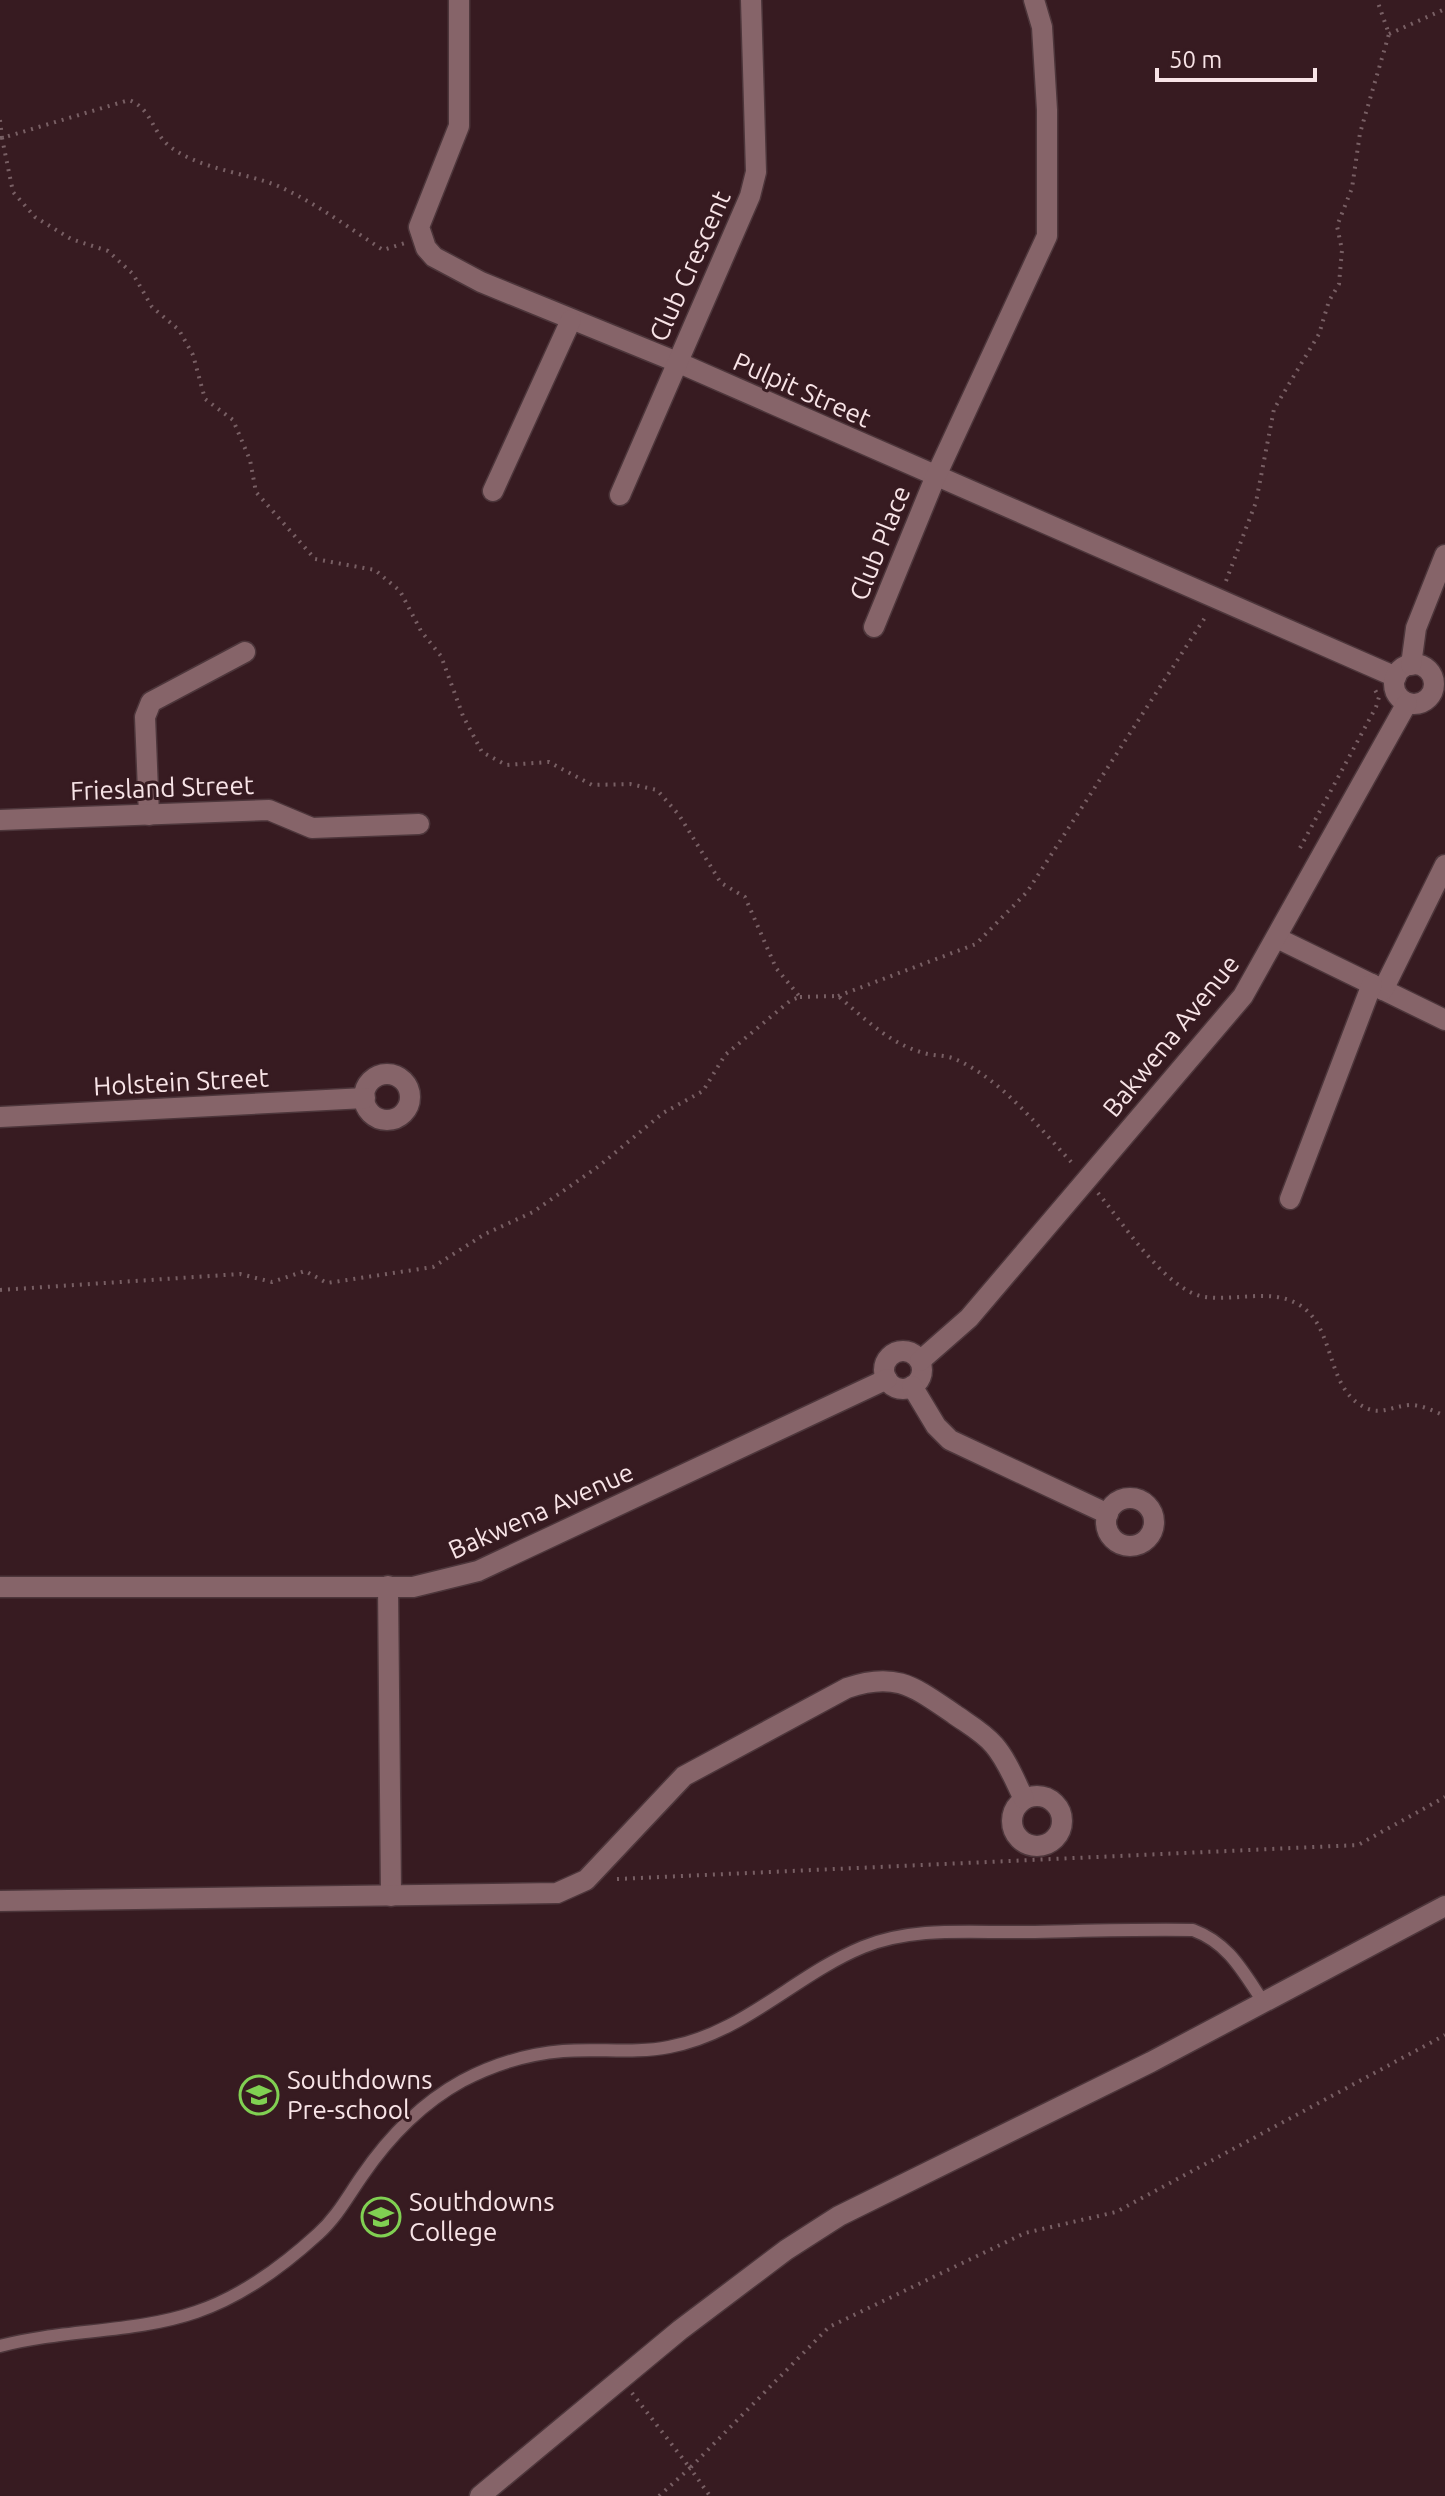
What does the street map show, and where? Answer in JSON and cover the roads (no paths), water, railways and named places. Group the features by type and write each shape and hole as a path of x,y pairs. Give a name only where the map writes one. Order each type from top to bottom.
{"street":[{"name":"Pulpit Street","path":"459,0 459,126 422,215 420,235 426,248 443,263 571,320 677,362 1215,600 1404,671"},
{"name":"Club Crescent","path":"620,495 742,219 756,172 751,0"},
{"path":"935,478 1047,236 1050,216 1047,110 1042,27 1034,0"},
{"path":"493,491 571,320"},
{"name":"Club Place","path":"874,627 935,478"},
{"path":"1404,671 1430,672 1439,695 1422,703 1407,703 1396,692 1416,628 1445,555"},
{"path":"149,815 145,717 151,702 245,652"},
{"name":"Bakwena Avenue","path":"920,1361 969,1318 1243,996 1407,703"},
{"name":"Friesland Street","path":"0,820 269,810 312,828 419,824"},
{"path":"1290,1199 1378,987 1445,865"},
{"path":"1277,938 1445,1020"},
{"name":"Holstein Street","path":"0,1117 365,1098"},
{"path":"906,1351 920,1361 921,1376 912,1386 898,1388 887,1379 885,1366 893,1354 906,1351"},
{"name":"Bakwena Avenue","path":"0,1587 388,1586 439,1583 478,1571 887,1379"},
{"path":"912,1386 936,1426 950,1440 1108,1514"},
{"path":"388,1586 391,1896"},
{"path":"0,1901 557,1893 586,1880 684,1776 847,1688 870,1680 887,1680 916,1688 981,1733 998,1751 1024,1799"},
{"path":"480,2496 766,2266 839,2216 1096,2090 1445,1906"}],"lane":[{"path":"0,2346 33,2337 167,2320 234,2295 272,2272 320,2233 407,2122 461,2082 494,2065 526,2056 564,2051 640,2050 685,2042 730,2026 832,1963 889,1938 968,1931 1193,1930 1214,1937 1232,1955 1262,2000"}],"place":[{"name":"Southdowns Pre-school","path":"259,2095"},
{"name":"Southdowns College","path":"381,2217"}]}
